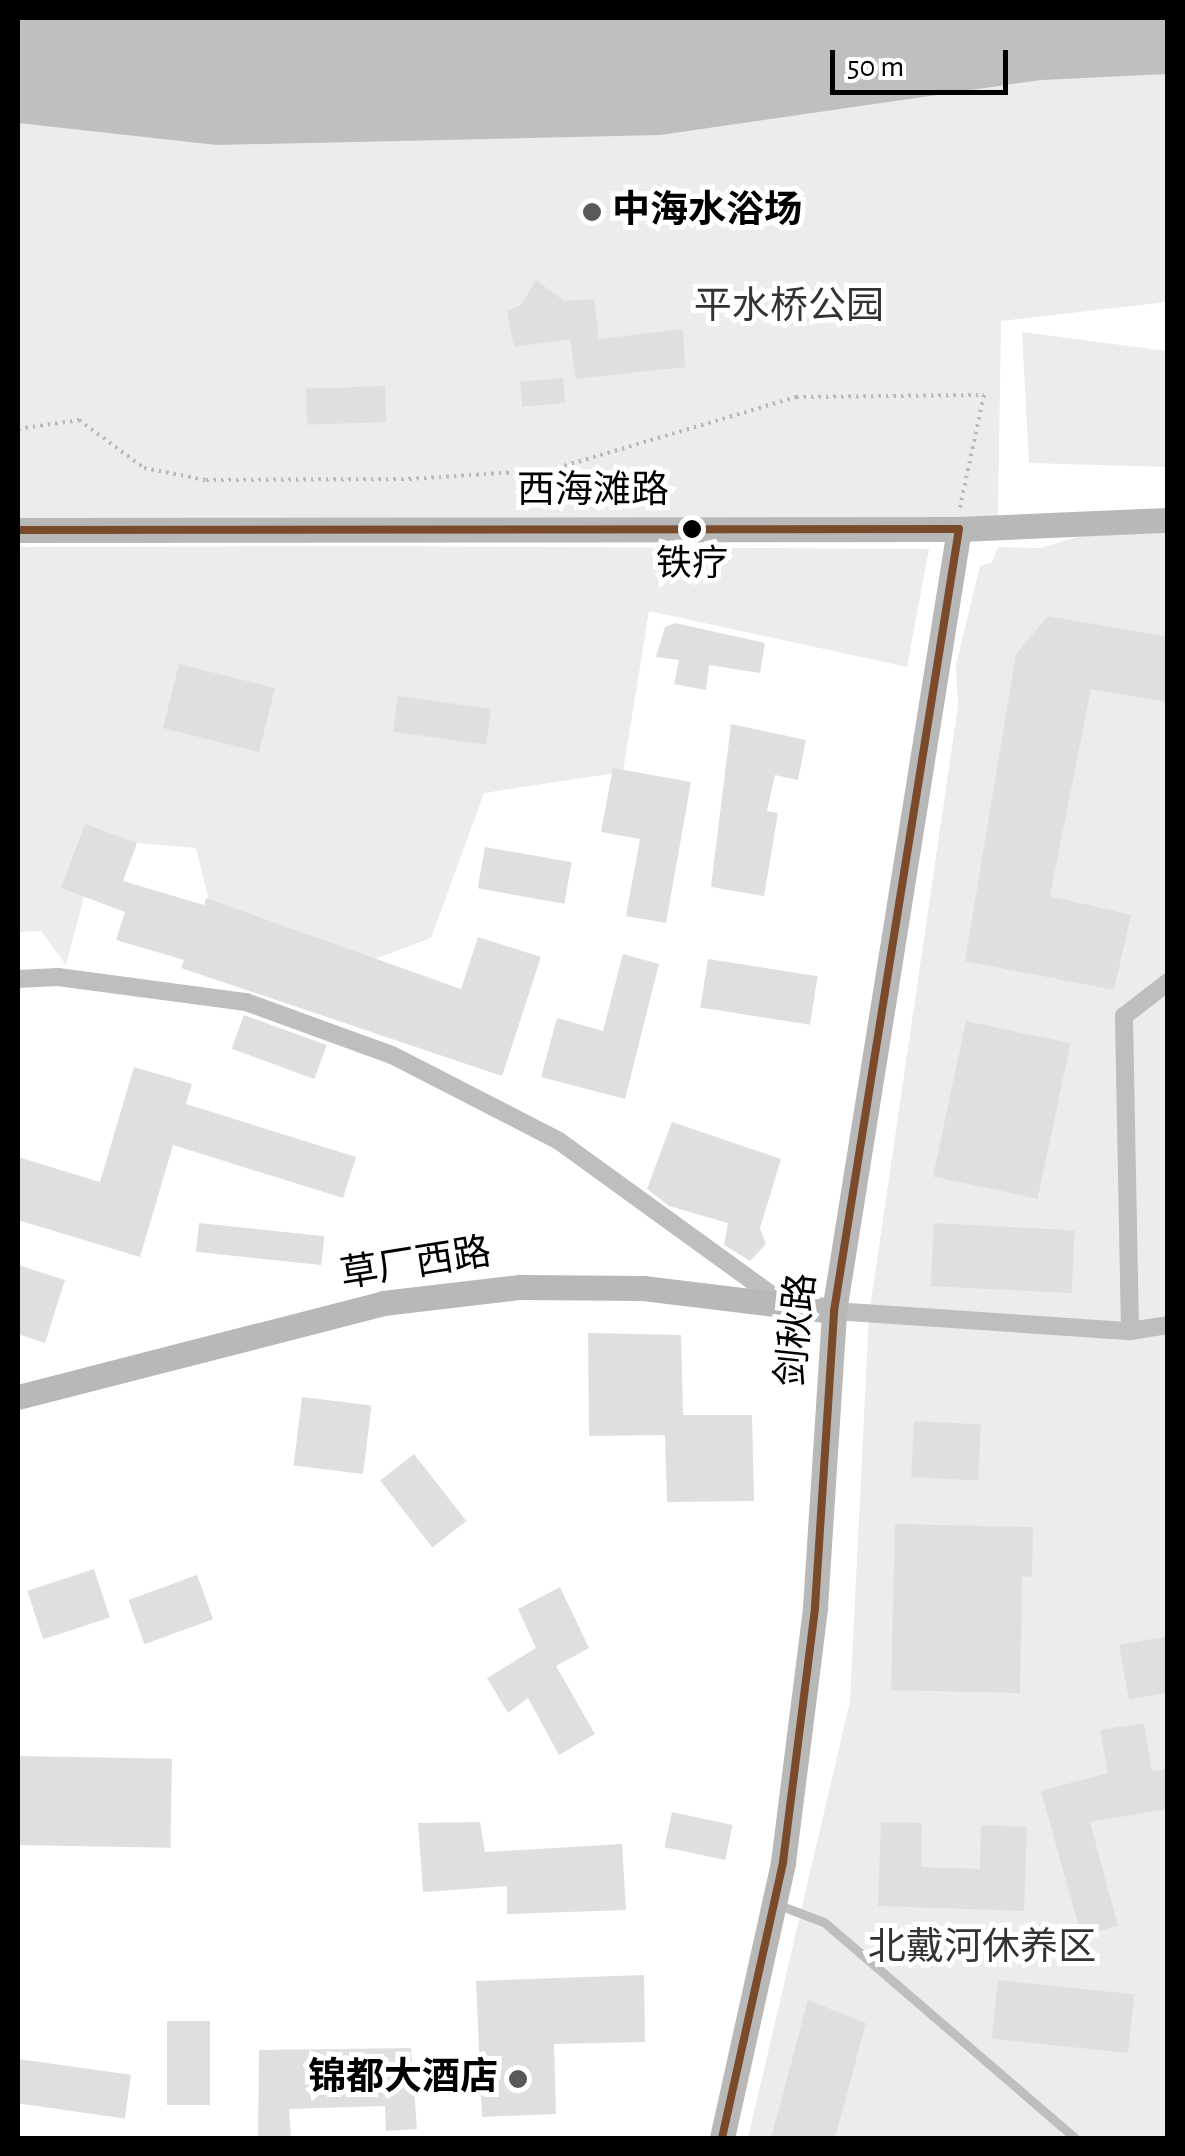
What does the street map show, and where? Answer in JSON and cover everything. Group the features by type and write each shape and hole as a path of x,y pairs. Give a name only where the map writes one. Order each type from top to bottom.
{"main road":[{"name":"西海滩路","path":"18,530 959,529 1168,520"},
{"name":"剑秋路","path":"722,2138 774,1904 815,1606 834,1311 959,529"},
{"name":"草厂西路","path":"18,1397 383,1302 520,1287 643,1288 834,1311"}],"street":[{"path":"18,979 58,977 246,1002 392,1055 559,1141 784,1305"},
{"path":"1130,1331 1124,1016 1168,982"},
{"path":"834,1311 1130,1331 1168,1325"}],"lane":[{"path":"774,1904 824,1922 1075,2138"}],"path":[{"path":"18,429 79,420 144,468 206,480 410,479 550,470 796,397 984,395 959,529"}],"green space":[{"name":"平水桥公园","path":"1167,61 1167,302 1001,321 998,517 18,521 18,92"},
{"path":"1022,332 1167,351 1167,467 1029,463"},
{"name":"北戴河休养区","path":"1167,510 1167,2138 748,2138 850,1701 869,1315 958,706 956,665 980,566 992,562 998,547 1040,548"},
{"path":"18,547 929,549 907,667 649,611 623,772 484,793 431,938 364,963 212,913 196,848 99,840 66,965 41,931 18,932"}],"shaded area":[{"path":"18,18 1167,18 1168,74 1041,80 660,135 217,145 18,123"}],"building":[{"path":"536,280 564,301 594,299 599,339 683,329 685,367 576,379 570,339 514,347 507,311 521,305"},
{"path":"563,378 565,403 522,407 520,382"},
{"path":"385,386 386,422 307,425 306,389"},
{"path":"1048,616 1168,637 1168,702 1091,689 1050,896 1131,915 1114,990 965,961 1016,654"},
{"path":"675,623 765,643 760,673 709,665 706,690 674,684 679,660 656,657 665,627"},
{"path":"179,664 275,688 259,752 163,728"},
{"path":"398,696 491,709 486,745 393,732"},
{"path":"731,724 806,740 798,780 775,775 767,811 778,813 764,896 711,887"},
{"path":"613,768 691,782 666,923 626,916 640,839 601,832"},
{"path":"85,824 137,843 123,881 204,905 206,898 461,989 478,937 541,957 502,1076 181,968 184,960 116,940 125,912 61,888"},
{"path":"485,847 572,862 564,904 478,888"},
{"path":"623,954 659,964 625,1099 541,1077 557,1018 603,1031"},
{"path":"708,959 818,976 810,1025 700,1007"},
{"path":"244,1015 327,1045 314,1079 232,1049"},
{"path":"966,1021 1071,1043 1038,1199 933,1177"},
{"path":"134,1067 192,1084 186,1104 356,1157 343,1198 173,1145 140,1257 18,1220 18,1157 100,1182"},
{"path":"672,1122 781,1159 760,1228 766,1244 750,1261 724,1245 728,1223 669,1206 647,1189"},
{"path":"199,1223 324,1236 321,1265 196,1252"},
{"path":"934,1223 1075,1230 1072,1293 931,1286"},
{"path":"18,1265 65,1280 45,1343 18,1334"},
{"path":"588,1333 681,1335 683,1415 752,1415 754,1501 667,1502 665,1435 589,1436"},
{"path":"302,1397 371,1406 363,1474 294,1465"},
{"path":"914,1421 981,1425 978,1480 911,1477"},
{"path":"414,1454 466,1521 432,1547 380,1480"},
{"path":"895,1524 1033,1527 1032,1577 1022,1576 1020,1693 891,1690"},
{"path":"94,1569 110,1618 43,1639 27,1591"},
{"path":"197,1575 213,1619 144,1644 128,1600"},
{"path":"560,1587 589,1648 556,1666 595,1734 559,1755 528,1698 508,1713 487,1678 536,1648 518,1609"},
{"path":"1168,1636 1168,1692 1129,1700 1119,1645"},
{"path":"1144,1723 1152,1771 1168,1768 1168,1809 1090,1822 1118,1926 1081,1935 1041,1791 1108,1773 1100,1730"},
{"path":"18,1756 172,1759 170,1848 18,1845"},
{"path":"672,1812 733,1825 725,1860 665,1847"},
{"path":"480,1822 485,1852 622,1844 626,1910 507,1914 507,1886 423,1892 418,1823"},
{"path":"881,1822 922,1823 921,1867 980,1869 981,1825 1027,1827 1024,1911 878,1906"},
{"name":"锦都大酒店","path":"644,1975 645,2042 554,2044 556,2114 482,2117 476,1981"},
{"path":"998,1980 1134,1994 1128,2053 992,2039"},
{"path":"808,2000 866,2023 835,2138 771,2138"},
{"path":"167,2021 210,2021 210,2105 167,2105"},
{"path":"411,2048 417,2129 386,2131 385,2106 289,2109 291,2138 258,2138 259,2050"},
{"path":"18,2059 131,2075 125,2118 18,2103"}],"transit line":[{"path":"18,530 959,529"},
{"path":"722,2138 783,1862 815,1607 834,1311 959,529"}],"place":[{"name":"中海水浴场","path":"592,212"},
{"name":"铁疗","path":"692,529"},
{"name":"锦都大酒店","path":"518,2079"}]}
